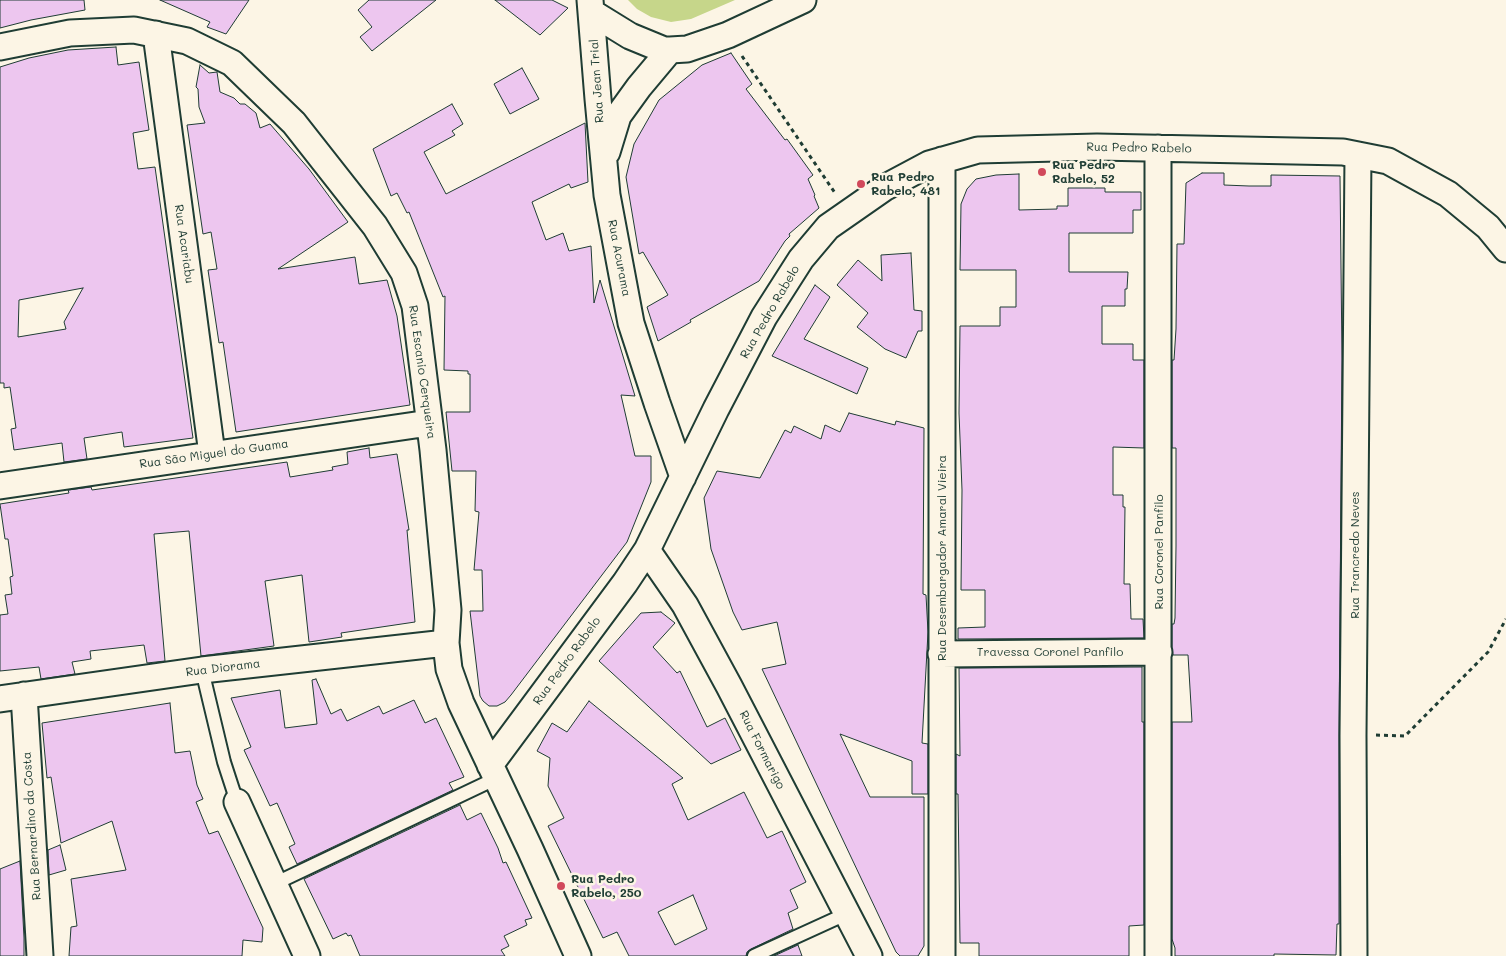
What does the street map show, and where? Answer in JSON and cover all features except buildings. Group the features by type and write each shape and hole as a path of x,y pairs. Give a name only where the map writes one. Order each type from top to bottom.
{"street":[{"path":"591,6 630,36 664,50 670,50 687,49 728,35 803,0"},
{"name":"Rua Jean Trial","path":"591,6 604,161"},
{"name":"Rua Escanio Cerqueira","path":"0,47 70,33 134,30 187,41 232,63 294,123 376,226 404,273 415,306 448,610 446,643 449,669 461,703 494,772"},
{"name":"Rua Acariabu","path":"156,34 212,454"},
{"name":"Rua Acurama","path":"670,50 618,116 604,161 607,195 631,323 683,477"},
{"name":"Rua Pedro Rabelo","path":"494,772 647,550 764,317 801,259 828,227 848,212 884,188 929,164 978,150 1097,147 1344,152 1388,161 1448,194 1488,228 1506,249"},
{"name":"Rua Coronel Panfilo","path":"1158,148 1158,956"},
{"name":"Rua Trancredo Neves","path":"1354,956 1353,735 1358,155"},
{"name":"Rua Desembargador Amaral Vieira","path":"942,160 942,956"},
{"name":"Rua São Miguel do Guama","path":"0,486 429,424"},
{"name":"Rua Formarigo","path":"647,550 684,605 729,686 869,956"},
{"name":"Rua Diorama","path":"12,697 202,670 446,643"},
{"name":"Travessa Coronel Panfilo","path":"941,654 1159,652"},
{"name":"Rua Bernardino da Costa","path":"12,697 40,956"},
{"path":"494,772 575,955"},
{"path":"237,802 307,956"}],"lane":[{"path":"202,670 224,762 237,802"},
{"path":"274,884 494,772"},
{"path":"754,956 846,914"}],"path":[{"path":"728,35 848,212"},
{"path":"1353,735 1405,736 1488,652 1506,619"}],"green space":[{"path":"628,0 735,0 691,19 671,22 651,17 637,9"}],"place":[{"name":"Rua Pedro Rabelo, 52","path":"1042,172"},
{"name":"Rua Pedro Rabelo, 481","path":"861,184"},
{"name":"Rua Pedro Rabelo, 250","path":"561,886"}]}
